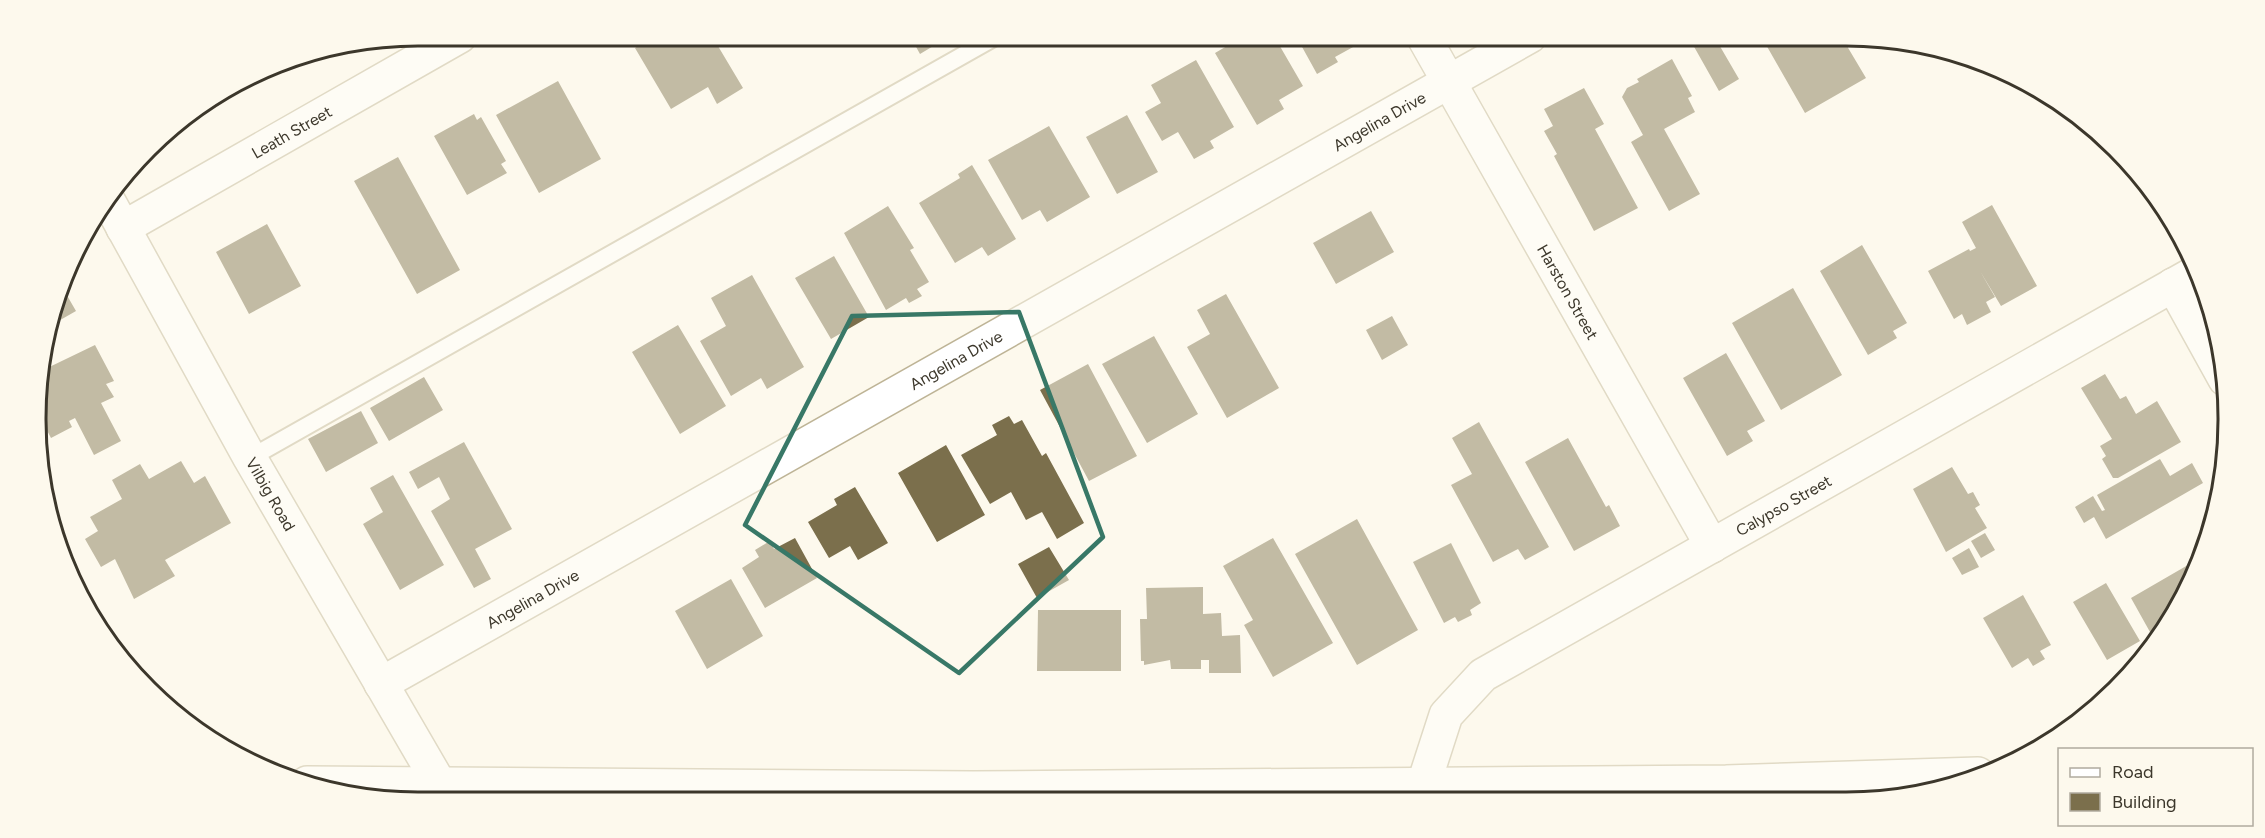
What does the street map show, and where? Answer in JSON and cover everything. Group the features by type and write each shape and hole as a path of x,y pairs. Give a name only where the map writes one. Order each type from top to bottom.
{"street":[{"name":"Leath Street","path":"116,215 441,46"},
{"name":"Harston Street","path":"1428,46 1712,546"},
{"name":"Angelina Drive","path":"381,684 1512,46"},
{"name":"Vilbig Road","path":"116,215 250,458 439,783"},
{"name":"Calypso Street","path":"1424,783 1446,715 1483,675 2183,279"},
{"path":"2183,279 2211,345"},
{"path":"341,783 973,788 1726,782 1957,775"}],"lane":[{"path":"250,458 980,46"}],"highlighted area":[{"path":"1019,312 1103,537 959,673 745,525 852,316"}],"building":[{"path":"638,46 718,46 743,88 717,104 708,87 671,109 635,48"},
{"path":"916,46 933,46 920,54"},
{"path":"1227,46 1280,46 1303,86 1279,100 1284,109 1257,125 1215,53"},
{"path":"1302,46 1355,46 1335,57 1338,62 1317,74"},
{"path":"1694,46 1720,46 1739,79 1719,91"},
{"path":"1767,46 1847,46 1866,78 1805,113"},
{"path":"1672,59 1692,96 1688,98 1695,112 1664,129 1700,194 1669,211 1631,142 1643,135 1622,97 1627,88 1639,82 1637,79"},
{"path":"1196,60 1234,127 1210,141 1214,148 1194,159 1178,132 1162,141 1145,112 1161,103 1151,85"},
{"path":"558,81 601,159 539,193 496,115"},
{"path":"1584,88 1604,124 1595,129 1638,208 1594,231 1554,156 1557,154 1544,131 1553,126 1544,109"},
{"path":"474,114 477,120 481,117 506,161 501,164 507,173 467,195 434,136"},
{"path":"1127,115 1158,172 1117,194 1086,137"},
{"path":"1049,126 1090,197 1047,222 1040,210 1022,220 988,160"},
{"path":"398,157 460,270 417,294 354,181"},
{"path":"972,165 1016,239 988,256 982,247 955,263 919,203 960,178 958,174"},
{"path":"1992,205 2037,286 2001,306 1980,271 1995,297 1986,302 1991,312 1967,325 1962,314 1954,319 1928,271 1969,249 1970,251 1976,248 1962,222"},
{"path":"888,206 914,248 910,250 929,282 917,289 922,296 909,303 906,298 886,310 844,233"},
{"path":"1371,211 1394,252 1336,284 1313,243"},
{"path":"267,224 301,286 249,314 216,252"},
{"path":"1862,245 1907,323 1893,331 1897,338 1868,355 1820,271"},
{"path":"834,256 869,317 831,339 795,278"},
{"path":"752,275 804,367 767,389 761,378 731,396 700,341 726,326 711,298"},
{"path":"1793,288 1842,375 1781,410 1732,323"},
{"path":"1226,294 1279,388 1227,418 1187,347 1210,334 1197,310"},
{"path":"67,296 76,311 60,320"},
{"path":"1392,316 1408,345 1382,360 1366,330"},
{"path":"678,325 726,406 680,434 632,352"},
{"path":"1154,336 1198,414 1147,443 1102,364"},
{"path":"95,345 114,381 106,384 114,397 101,403 121,441 94,455 75,418 69,421 72,427 51,438 46,429 46,419 51,366"},
{"path":"1726,353 1765,421 1747,431 1753,441 1727,456 1683,378"},
{"path":"1088,364 1137,456 1089,481 1040,390"},
{"path":"2105,374 2120,399 2126,396 2136,414 2157,401 2181,442 2118,478 2113,478 2102,459 2106,456 2100,446 2112,439 2081,388"},
{"path":"424,377 443,410 389,441 370,408"},
{"path":"361,411 378,443 326,472 308,439"},
{"path":"1009,416 1014,424 1022,420 1042,456 1046,453 1084,523 1057,539 1042,512 1026,520 1011,492 990,504 961,455 997,435 992,425"},
{"path":"1479,422 1549,547 1525,560 1518,549 1493,562 1451,485 1472,474 1452,438"},
{"path":"1568,438 1606,507 1609,505 1620,526 1574,551 1525,462"},
{"path":"464,442 512,529 475,549 491,579 474,588 431,511 450,499 439,477 418,489 409,472"},
{"path":"946,445 985,515 937,542 898,473"},
{"path":"2160,459 2170,476 2192,463 2203,483 2106,539 2094,517 2084,523 2075,507 2093,496 2102,511 2105,510 2097,495"},
{"path":"181,461 194,483 205,476 231,523 165,560 175,576 134,599 115,559 101,567 85,539 98,531 90,517 122,499 112,480 140,464 149,479"},
{"path":"1952,467 1968,494 1973,492 1980,505 1975,508 1987,528 1946,552 1913,489"},
{"path":"393,475 444,565 400,590 363,524 383,512 370,488"},
{"path":"855,487 888,543 858,560 850,546 829,558 808,522 837,505 834,499"},
{"path":"1357,519 1418,630 1357,665 1295,554"},
{"path":"1985,533 1995,550 1981,558 1971,541"},
{"path":"795,538 817,578 765,608 742,568 759,557 755,550 770,541 774,549"},
{"path":"1273,538 1333,643 1273,677 1244,625 1253,620 1223,566"},
{"path":"1451,543 1481,603 1470,610 1472,615 1458,622 1455,617 1444,623 1413,562"},
{"path":"1049,547 1069,580 1037,598 1018,564"},
{"path":"1969,548 1979,567 1962,575 1952,558"},
{"path":"2189,564 2169,605 2150,632 2131,598"},
{"path":"731,579 763,636 707,669 675,611"},
{"path":"2106,583 2140,641 2107,660 2073,602"},
{"path":"1203,587 1203,614 1221,613 1222,636 1240,635 1241,673 1209,673 1209,660 1201,660 1201,669 1171,669 1170,660 1144,665 1144,661 1141,661 1140,619 1147,619 1146,588"},
{"path":"2023,595 2051,645 2040,651 2045,659 2033,666 2028,658 2012,668 1983,618"},
{"path":"1038,610 1121,610 1121,671 1037,671"}]}
